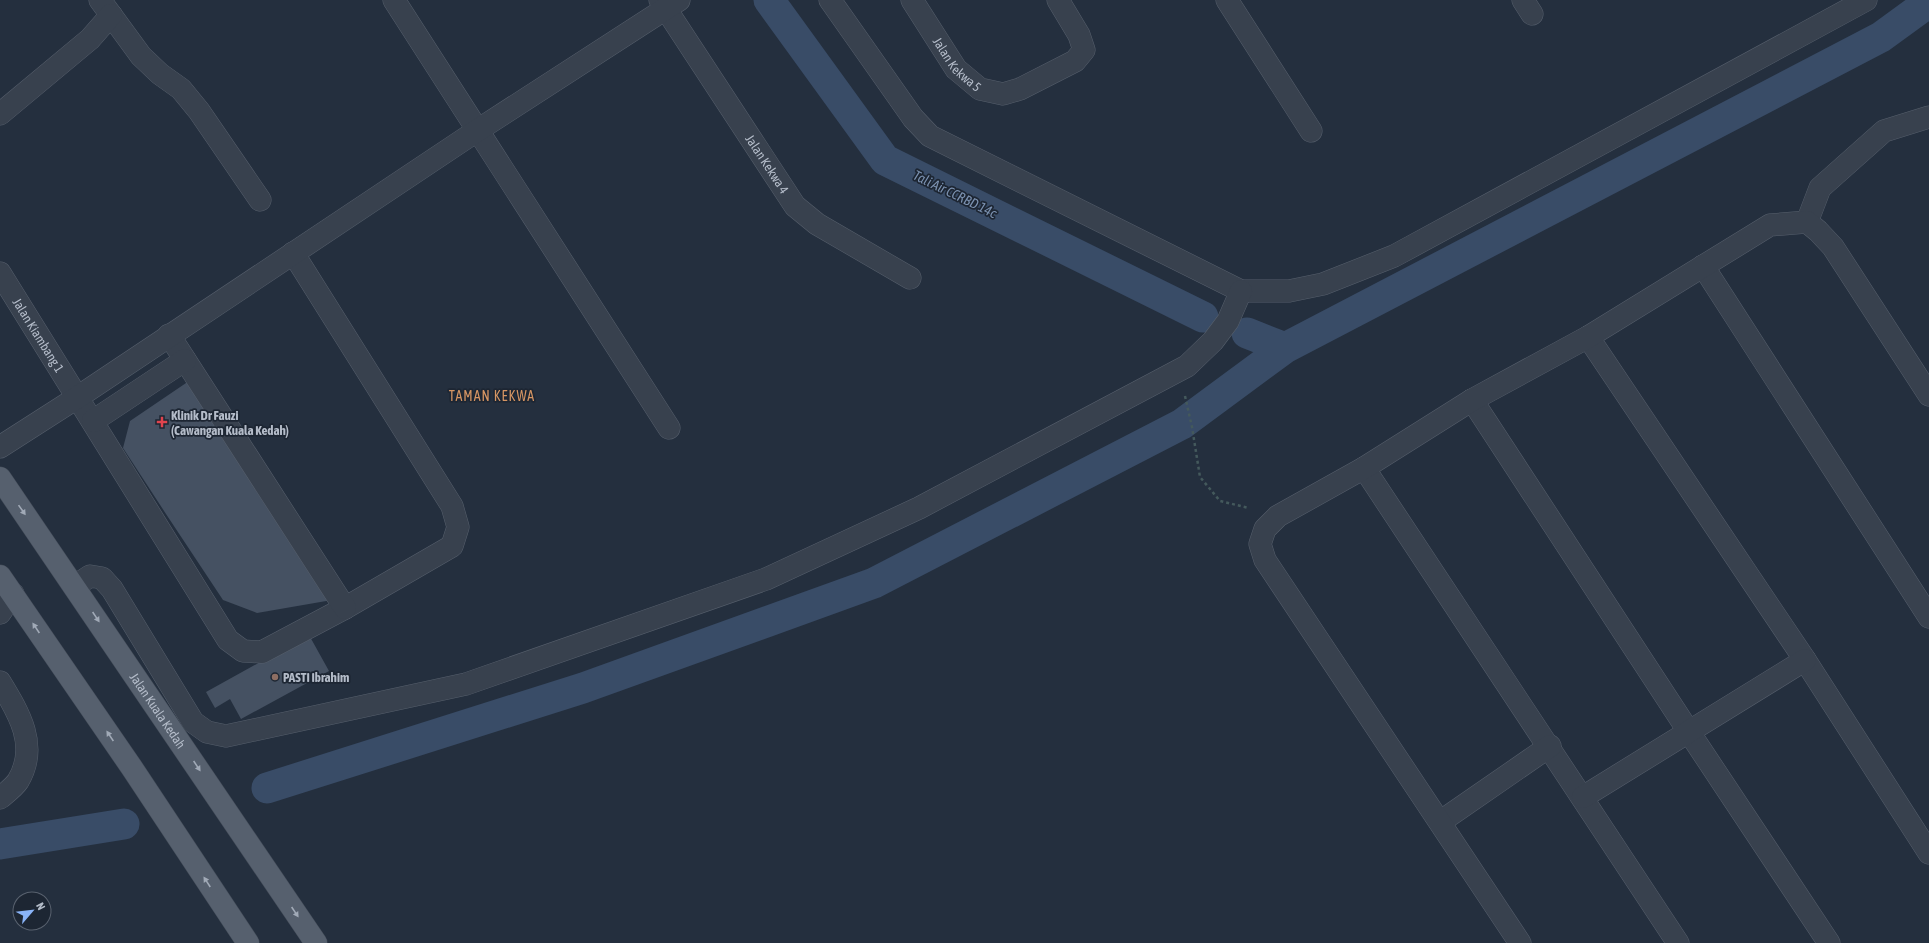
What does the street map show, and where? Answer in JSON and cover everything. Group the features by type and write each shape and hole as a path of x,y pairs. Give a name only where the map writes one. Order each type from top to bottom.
{"main road":[{"name":"Jalan Kuala Kedah","path":"0,478 75,586 316,943"},
{"path":"0,576 132,768 228,915 248,943"}],"street":[{"path":"394,0 669,428"},
{"path":"830,0 913,118 930,136 1241,291 1289,291 1322,284 1394,256 1866,0"},
{"name":"Jalan Kekwa 5","path":"912,0 956,69 980,89 1003,94 1020,89 1075,61 1084,50 1079,35 1058,0"},
{"path":"1227,0 1311,131"},
{"path":"0,447 78,397 668,3"},
{"name":"Jalan Kekwa 4","path":"668,3 795,206 817,224 910,278"},
{"path":"3,106 90,39 105,8 141,56 160,74 181,89 199,111 260,200"},
{"path":"1807,222 1820,188 1884,131 1929,118"},
{"path":"1520,943 1265,560 1260,544 1265,529 1278,516 1364,468 1472,400 1588,337 1770,225 1807,222 1818,231 1832,247 1929,395"},
{"path":"169,336 345,608 452,546 458,527 452,506 294,252"},
{"path":"1703,266 1929,617"},
{"name":"Jalan Kiambang 1","path":"0,272 228,640 242,652 262,652 345,608"},
{"path":"75,586 90,576 102,578 112,589 193,722 207,732 226,736 265,729 466,684 766,579 919,508 1187,366 1213,342 1228,321 1241,291"},
{"path":"1588,337 1804,660 1929,853"},
{"path":"93,421 185,360"},
{"path":"1472,400 1829,943"},
{"path":"1364,468 1550,746 1678,943"},
{"path":"0,613 13,594"},
{"path":"1583,798 1804,660"},
{"path":"0,682 14,705 26,732 27,758 18,782 0,798"},
{"path":"1440,822 1550,746"}],"path":[{"path":"1185,394 1200,477 1220,501 1278,516"}],"building":[{"path":"189,381 332,600 257,613 223,600 166,514 123,448 130,421"},
{"name":"PASTI Ibrahim","path":"309,635 329,671 241,719 230,699 215,708 206,692"}],"waterway":[{"name":"Tali Air CCRBD 14c","path":"769,0 885,160 1203,317"},
{"path":"267,788 583,688 874,583 1182,424 1285,348 1881,37 1929,2"},
{"name":"Tali Air CCRBD 14c","path":"1247,333 1285,348"},
{"path":"0,844 124,824"}],"place":[{"name":"Klinik Dr Fauzi (Cawangan Kuala Kedah)","path":"162,422"},
{"name":"PASTI Ibrahim","path":"275,677"}],"district":[{"name":"TAMAN KEKWA","path":"492,396"}]}
